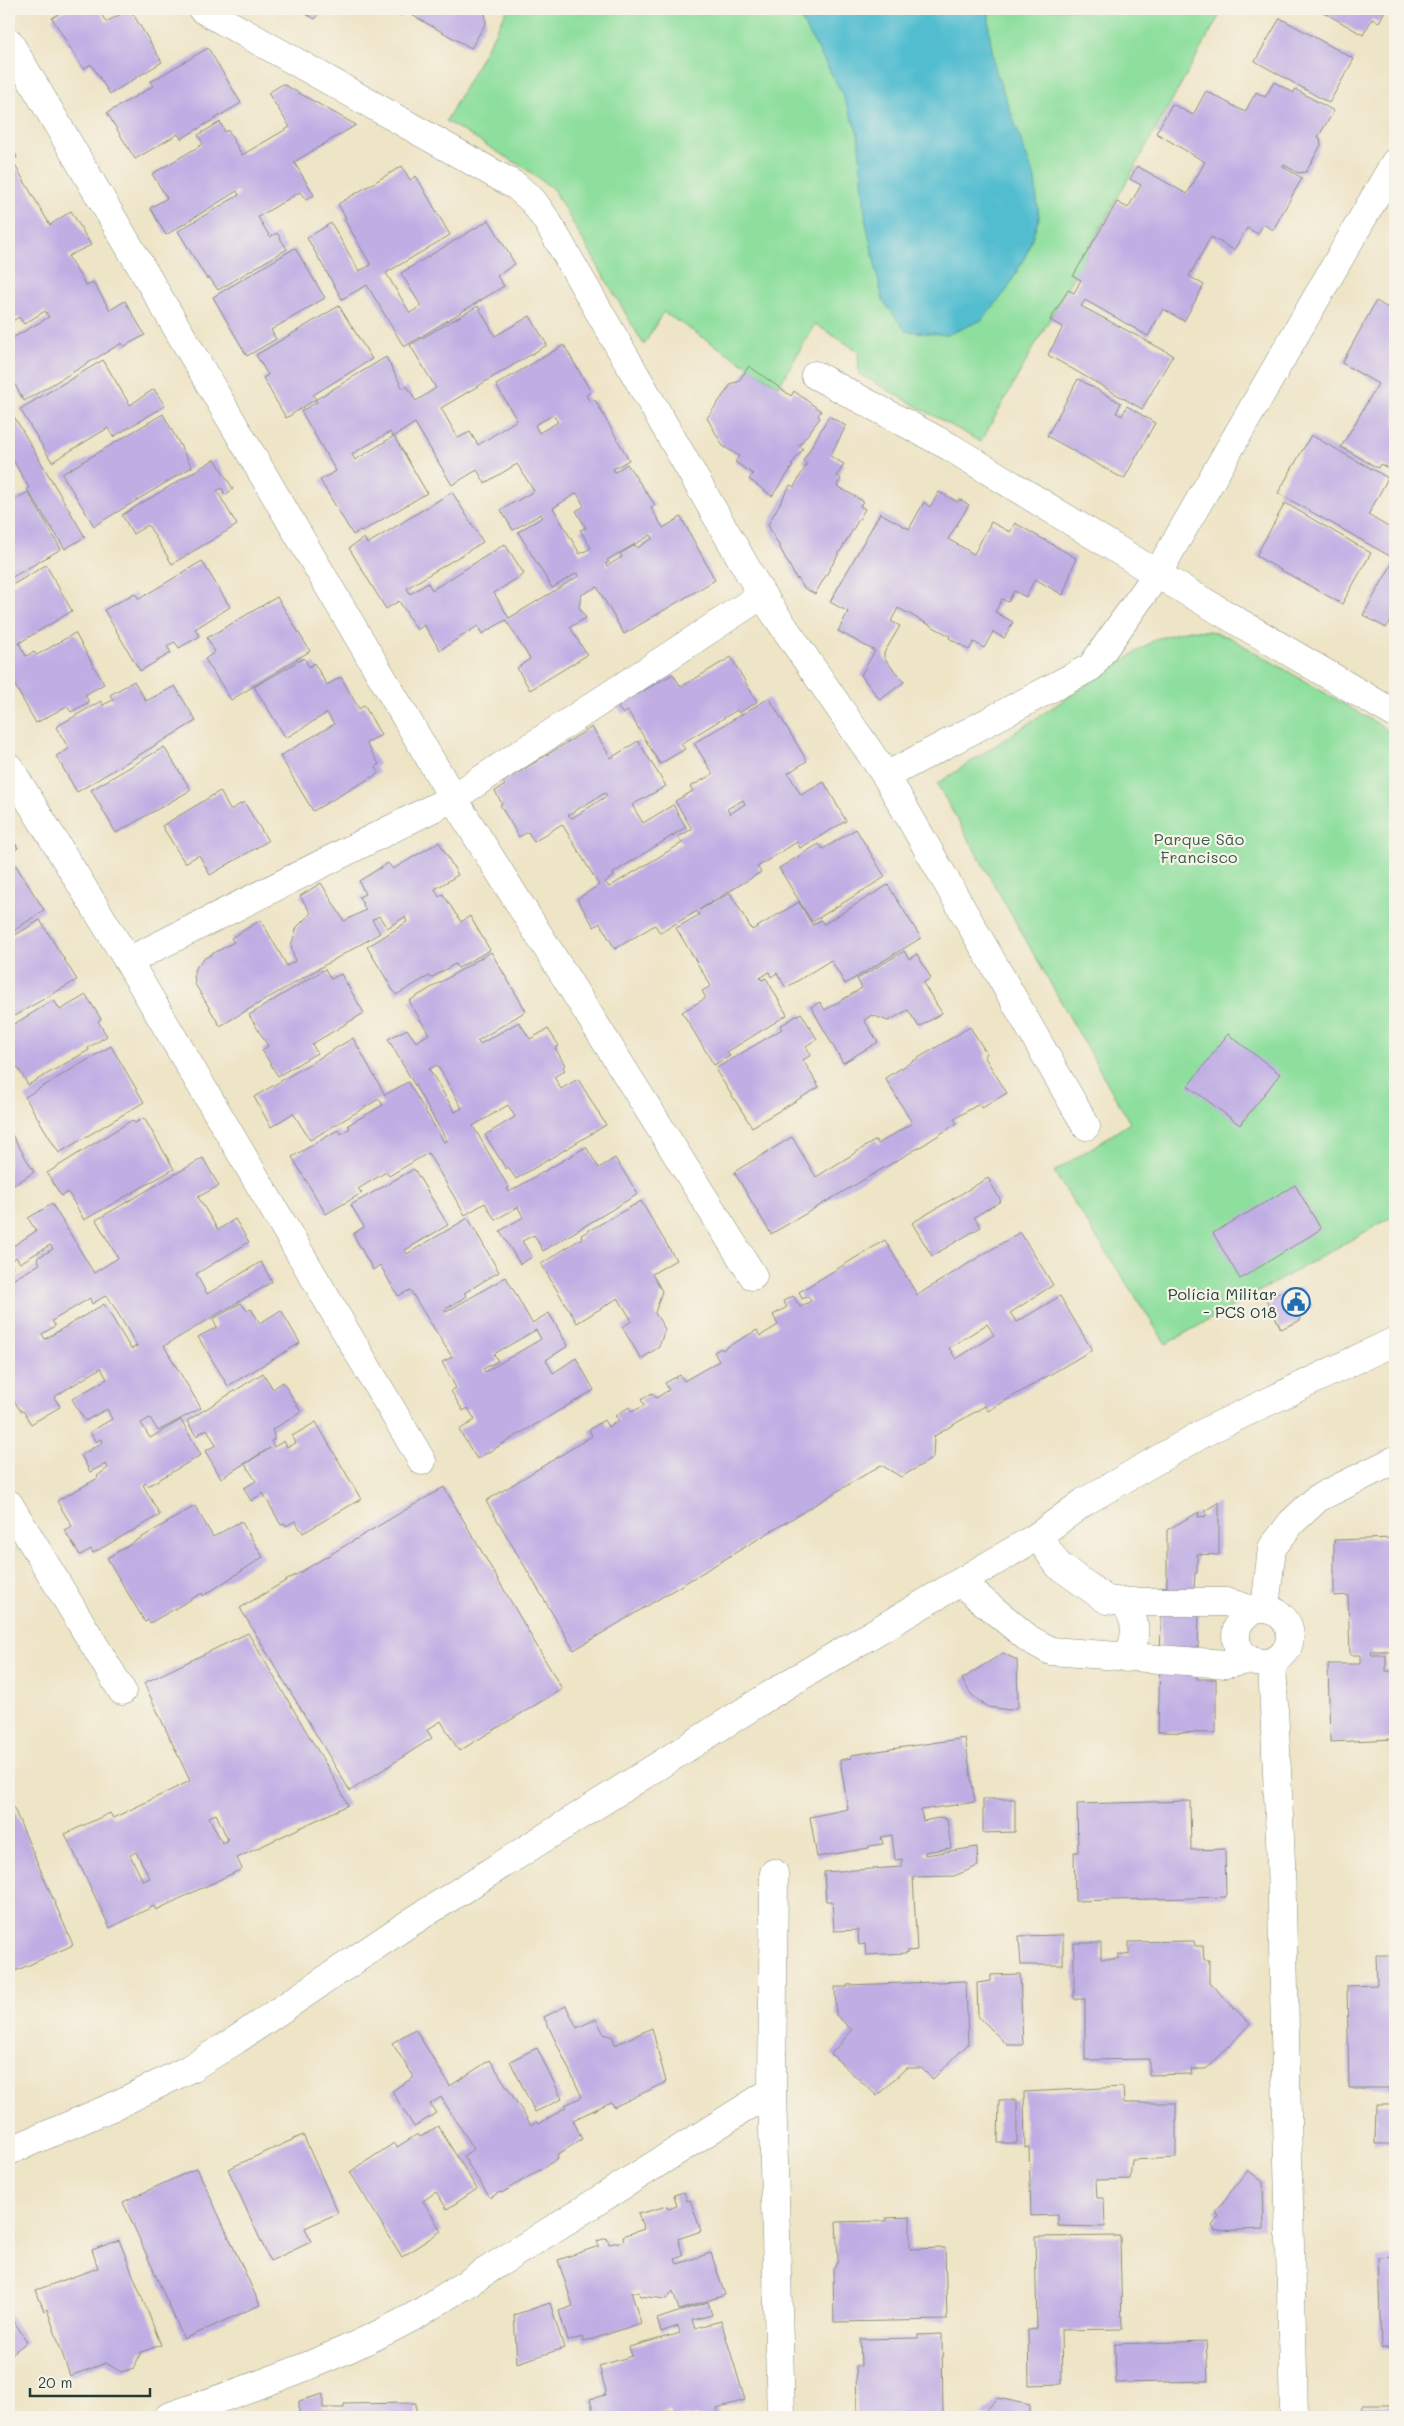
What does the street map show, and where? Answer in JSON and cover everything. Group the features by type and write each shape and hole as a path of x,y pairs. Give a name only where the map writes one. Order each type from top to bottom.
{"street":[{"path":"202,9 516,186 533,201 547,221 762,595 886,776 1086,1126"},
{"path":"9,42 453,798 753,1276"},
{"path":"886,776 1091,667 1157,574 1395,162"},
{"path":"815,375 950,448 1157,574 1395,714"},
{"path":"128,961 453,798 762,595"},
{"path":"9,768 128,961 422,1461"},
{"path":"9,2151 112,2107 189,2069 236,2040 404,1926 786,1685 1038,1536 1084,1502 1209,1430 1395,1341"},
{"path":"1259,1609 1272,1548 1292,1522 1318,1498 1395,1460"},
{"path":"9,1504 122,1692"},
{"path":"961,1583 1029,1639 1051,1651 1226,1664 1261,1661 1282,1655 1288,1646 1291,1634 1287,1621 1278,1612 1226,1602 1124,1602 1107,1600 1058,1566 1038,1536"},
{"path":"1124,1602 1135,1622 1136,1634 1133,1646 1126,1658"},
{"path":"1259,1609 1242,1617 1236,1628 1235,1640 1240,1651 1261,1661"},
{"path":"1261,1661 1281,1861 1294,2417"},
{"path":"774,1873 772,2091 781,2417"},
{"path":"168,2417 297,2370 385,2332 418,2314 772,2091"}],"green space":[{"path":"508,9 1223,9 981,442 859,374 858,351 815,324 779,386 663,312 644,345 553,189 526,169 446,121"},
{"name":"Parque São Francisco","path":"1189,630 1209,631 1229,637 1380,725 1395,736 1395,1215 1166,1344 1054,1172 1130,1123 937,784 1156,639"}],"water":[{"path":"800,9 989,9 989,30 995,69 1035,179 1039,218 1026,255 1007,290 982,320 947,335 906,331 883,301 866,223 858,134 841,91 802,21"}],"building":[{"path":"67,9 98,9 106,22 130,9 162,62 110,94 91,64 83,69 52,18"},
{"path":"297,9 321,9 315,19"},
{"path":"389,9 405,9 401,16"},
{"path":"413,9 485,9 486,23 471,48 410,14"},
{"path":"1318,9 1386,9 1379,22 1372,19 1363,35"},
{"path":"1280,18 1354,59 1329,103 1255,61"},
{"path":"208,48 241,103 181,139 178,134 135,159 107,113 153,86 150,82"},
{"path":"1274,82 1294,93 1295,89 1334,111 1318,137 1320,138 1321,145 1306,172 1298,173 1284,165 1283,167 1302,178 1273,230 1263,224 1258,234 1247,228 1234,250 1211,237 1189,276 1204,285 1184,321 1163,309 1148,336 1085,300 1081,306 1173,355 1142,409 1048,355 1063,327 1050,320 1068,290 1074,293 1081,280 1073,276 1117,202 1128,208 1141,185 1130,179 1137,166 1187,194 1205,162 1156,133 1172,104 1193,115 1206,91 1245,112 1256,92 1265,97"},
{"path":"283,84 356,125 294,162 314,195 306,200 300,192 258,217 270,237 277,233 287,249 218,290 209,277 207,279 178,231 239,195 237,191 166,235 150,208 167,198 152,174 203,144 198,135 220,122 225,132 228,130 242,155 290,127 268,93"},
{"path":"9,143 17,157 9,162"},
{"path":"13,162 50,225 71,211 91,245 68,256 86,286 93,282 110,310 125,301 145,335 123,347 122,343 24,401 9,374 9,340 49,317 45,311 24,324 19,317 9,323 9,164"},
{"path":"402,166 410,180 416,176 450,235 386,273 410,313 421,306 401,273 489,220 515,264 497,276 504,286 404,347 367,285 342,299 307,238 331,223 359,271 371,265 344,219 346,218 338,204"},
{"path":"295,248 325,298 271,330 276,339 247,356 213,297"},
{"path":"1376,301 1395,312 1395,472 1380,464 1378,468 1341,447 1378,384 1342,363"},
{"path":"339,306 372,359 313,395 316,399 286,418 263,378 268,375 256,355"},
{"path":"478,306 495,336 530,316 547,345 441,408 458,438 470,432 478,445 517,420 496,385 564,345 591,392 586,395 590,402 595,400 629,460 613,469 615,472 627,464 655,505 651,508 663,528 681,517 715,580 624,634 597,587 581,595 579,607 586,618 570,627 587,655 530,690 517,668 530,659 506,620 482,634 478,626 440,650 424,625 417,630 399,601 386,609 349,548 364,538 367,544 452,492 483,542 407,588 410,594 428,583 432,590 505,544 524,574 494,593 509,618 579,576 577,573 552,588 518,532 543,517 541,514 513,530 501,510 534,491 517,464 485,483 477,470 452,485 415,423 394,436 427,493 353,535 320,480 336,471 301,411 317,402 315,400 386,357 403,389 407,386 416,401 436,388 410,345","holes":["553,415 558,422 539,433 535,425","390,432 393,437 355,460 352,454","577,493 584,506 576,511 586,528 580,530 591,548 580,554 553,508","651,535 653,538 637,548 635,545 620,554 622,557 607,566 606,563 609,562 607,560"]},
{"path":"103,360 130,405 154,389 165,406 113,437 108,428 52,462 20,409"},
{"path":"749,366 791,396 794,391 821,411 818,416 820,418 799,446 803,449 772,496 749,479 753,474 735,462 739,456 723,446 707,418 732,383 738,382"},
{"path":"1078,379 1121,403 1116,413 1122,416 1127,406 1155,423 1124,479 1047,436"},
{"path":"9,408 85,537 65,549 27,489 29,488 9,453"},
{"path":"163,414 192,467 94,526 62,474"},
{"path":"829,416 846,426 830,456 844,464 837,476 841,478 837,486 863,501 860,506 865,509 815,594 804,588 798,578 797,580 768,525 790,485 794,487 807,464 803,461"},
{"path":"1311,435 1388,478 1368,515 1395,531 1395,559 1278,493"},
{"path":"215,459 233,489 225,495 222,488 217,491 237,525 172,564 148,525 133,534 122,515"},
{"path":"28,492 61,549 9,579 9,503"},
{"path":"939,492 958,502 959,499 969,505 948,539 974,554 991,522 1010,532 1015,523 1076,558 1063,595 1035,579 1026,597 1014,591 1008,602 1002,599 995,612 1013,622 1004,638 993,632 984,648 974,642 969,650 949,638 950,636 898,608 891,621 900,626 884,653 884,658 904,682 880,700 861,675 875,651 838,631 848,612 830,602 880,513 909,529 924,502 930,507"},
{"path":"1285,503 1371,553 1342,604 1256,556"},
{"path":"202,561 230,607 195,629 200,636 179,648 175,642 167,646 171,653 140,671 104,610 135,593 139,599"},
{"path":"1392,564 1395,565 1395,618 1393,617 1386,628 1363,615"},
{"path":"46,565 72,611 19,643 26,656 34,652 37,655 75,633 104,684 85,695 89,702 71,712 67,706 36,723 9,675 9,587"},
{"path":"277,597 310,651 231,700 205,659 215,652 207,638"},
{"path":"731,657 757,702 739,713 737,710 681,744 685,749 660,764 628,711 623,714 617,706 673,674 681,687"},
{"path":"304,658 309,667 314,663 327,685 341,677 359,709 364,705 381,735 366,743 379,764 376,767 379,773 313,811 280,756 334,724 327,713 286,738 254,687"},
{"path":"134,681 146,701 175,686 196,721 77,792 56,756 69,749 56,727 101,701 103,705 113,700 110,695"},
{"path":"769,698 807,761 788,773 801,795 824,782 846,821 800,848 797,842 757,867 761,872 699,910 730,893 752,930 799,902 812,925 821,920 824,924 888,885 921,938 845,984 831,960 786,988 777,973 771,977 769,972 760,978 762,980 766,978 787,1015 727,1052 730,1056 714,1065 682,1012 706,998 702,991 711,986 676,928 699,915 697,911 660,933 655,925 615,949 600,923 594,927 577,899 599,885 562,824 534,842 528,832 519,837 500,805 502,804 495,791 505,785 503,782 592,727 611,758 638,741 666,786 632,805 643,823 673,805 686,827 613,873 614,876 605,882 609,887 682,843 678,837 692,829 675,801 693,791 690,787 713,774 694,743","holes":["605,793 607,796 572,818 568,815","743,800 745,804 730,814 727,809"]},
{"path":"164,747 191,790 116,833 91,790"},
{"path":"220,791 230,810 244,802 268,841 210,875 199,855 185,863 162,826"},
{"path":"856,829 885,877 812,922 779,868 819,844 823,849"},
{"path":"9,833 18,848 9,854"},
{"path":"439,842 458,875 435,889 439,897 443,894 461,922 470,916 490,950 458,968 455,964 431,978 429,976 396,995 367,947 407,922 405,917 387,928 379,916 372,920 380,933 220,1026 195,984 194,970 203,959 234,942 231,938 261,920 287,966 295,961 291,945 297,927 311,913 300,896 321,883 344,921 366,910 359,897 365,894 359,881 388,863 393,869"},
{"path":"13,861 44,910 9,934 9,863"},
{"path":"40,920 77,980 14,1016 9,1008 9,939"},
{"path":"904,951 909,959 917,954 931,978 923,983 942,1013 919,1027 908,1010 888,1021 872,1015 864,1020 878,1042 843,1063 811,1007 820,1002 825,1010 862,988 857,979"},
{"path":"491,952 526,1011 477,1041 480,1044 519,1022 530,1039 548,1029 559,1046 555,1048 565,1065 563,1067 565,1070 554,1077 561,1089 578,1079 606,1125 516,1179 508,1167 506,1169 485,1135 515,1117 508,1105 473,1126 509,1188 507,1189 509,1192 586,1147 599,1168 615,1158 638,1194 543,1251 534,1235 522,1241 532,1257 520,1264 500,1231 523,1217 518,1207 495,1220 485,1203 465,1215 428,1153 389,1176 386,1172 358,1189 362,1193 326,1214 292,1157 338,1130 341,1134 350,1128 348,1125 383,1105 379,1099 310,1140 293,1113 271,1127 254,1097 353,1038 385,1095 408,1082 444,1142 447,1141 388,1039 407,1029 416,1042 429,1034 409,1001","holes":["437,1065 462,1108 455,1112 429,1069"]},
{"path":"325,969 331,979 341,974 364,1013 312,1044 317,1053 278,1076 262,1050 268,1046 249,1015"},
{"path":"86,995 101,1019 98,1021 107,1036 88,1048 89,1050 28,1085 9,1053 9,1027 54,1000 60,1010"},
{"path":"801,1013 817,1039 806,1046 811,1055 803,1060 819,1087 752,1127 715,1069 782,1029 780,1026"},
{"path":"970,1027 987,1054 984,1056 1007,1093 982,1108 979,1104 954,1119 957,1123 925,1144 771,1234 734,1172 792,1137 816,1177 876,1140 878,1144 912,1123 885,1078"},
{"path":"1228,1034 1280,1074 1240,1125 1188,1086"},
{"path":"111,1046 144,1102 59,1153 25,1097"},
{"path":"144,1118 174,1169 84,1220 68,1192 61,1196 47,1173 132,1120 135,1123"},
{"path":"9,1130 34,1172 9,1188"},
{"path":"203,1158 219,1186 198,1197 218,1230 235,1219 249,1242 196,1274 207,1294 261,1262 272,1282 164,1346 201,1408 158,1431 150,1418 141,1423 150,1438 181,1420 201,1455 148,1486 146,1483 143,1485 160,1515 93,1553 91,1549 80,1555 64,1530 72,1526 57,1501 98,1478 97,1476 108,1468 106,1464 90,1472 81,1455 103,1442 101,1439 96,1442 90,1432 112,1419 107,1409 85,1421 72,1399 107,1379 101,1368 54,1397 60,1407 31,1424 24,1412 20,1410 9,1393 9,1282 40,1264 37,1258 53,1249 50,1245 20,1263 16,1257 9,1262 9,1245 10,1248 36,1231 28,1218 52,1204 94,1273 118,1258 96,1220","holes":["107,1295 137,1346 131,1349 104,1304 45,1339 42,1334 55,1326 52,1321 90,1298 92,1304"]},
{"path":"414,1169 448,1225 405,1250 407,1254 468,1218 499,1272 464,1293 467,1296 444,1310 446,1312 506,1277 532,1323 549,1313 568,1346 546,1360 553,1373 576,1358 594,1390 477,1459 459,1430 475,1420 468,1408 463,1411 451,1391 456,1388 442,1362 452,1357 410,1290 398,1296 380,1265 373,1270 353,1234 364,1227 351,1205","holes":["536,1330 541,1339 485,1372 483,1369 498,1361 494,1354"]},
{"path":"988,1178 1001,1201 974,1217 981,1227 932,1256 912,1223"},
{"path":"1295,1185 1321,1229 1240,1279 1213,1233"},
{"path":"641,1201 676,1260 652,1274 662,1291 655,1313 665,1329 659,1347 641,1359 622,1327 632,1321 618,1298 577,1323 541,1264 582,1238 581,1235"},
{"path":"1020,1232 1053,1285 1010,1313 1017,1322 1060,1296 1092,1350 988,1411 985,1406 936,1435 934,1437 933,1458 901,1477 881,1465 574,1650 486,1501 592,1436 589,1430 604,1420 608,1427 619,1420 615,1416 629,1407 632,1412 645,1405 641,1400 652,1393 656,1398 669,1390 665,1383 680,1375 684,1381 719,1361 714,1352 721,1348 722,1350 757,1330 760,1336 778,1325 773,1315 787,1307 783,1301 793,1296 800,1307 811,1301 808,1296 802,1299 799,1292 885,1240 917,1295","holes":["987,1324 994,1335 956,1359 949,1348"]},
{"path":"9,1262 13,1267 9,1270"},
{"path":"1302,1287 1312,1308 1298,1315 1301,1320 1281,1329 1266,1299 1286,1290 1287,1294"},
{"path":"241,1303 247,1311 251,1309 260,1323 281,1310 300,1343 228,1386 198,1337 217,1327 213,1319"},
{"path":"263,1373 273,1389 283,1382 301,1412 272,1430 274,1440 271,1441 274,1447 284,1441 287,1447 296,1443 292,1436 316,1422 361,1499 303,1533 295,1521 286,1526 285,1523 281,1525 263,1493 251,1501 244,1488 256,1481 245,1464 270,1448 221,1478 205,1451 216,1445 207,1429 196,1436 187,1421"},
{"path":"444,1487 562,1689 459,1751 441,1721 427,1730 432,1738 350,1791 240,1608"},
{"path":"1219,1502 1219,1555 1197,1554 1197,1573 1195,1573 1194,1588 1200,1589 1198,1647 1192,1647 1191,1662 1197,1663 1197,1679 1216,1679 1216,1733 1158,1732 1162,1587 1167,1587 1167,1530 1199,1512 1198,1517 1206,1516 1206,1510"},
{"path":"195,1506 213,1537 241,1521 263,1557 203,1596 202,1593 150,1623 149,1620 145,1622 107,1558"},
{"path":"1395,1538 1395,1651 1371,1651 1372,1655 1386,1655 1386,1671 1395,1671 1395,1739 1330,1742 1328,1664 1360,1664 1360,1655 1350,1655 1348,1595 1334,1596 1334,1540"},
{"path":"248,1633 348,1805 237,1858 242,1869 156,1910 154,1906 110,1928 65,1834 110,1813 113,1818 190,1781 144,1683","holes":["216,1814 228,1840 222,1843 209,1817","136,1852 150,1878 143,1881 130,1855"]},
{"path":"1003,1653 1017,1660 1018,1707 1009,1710 989,1707 980,1702 970,1693 962,1679"},
{"path":"965,1738 975,1802 921,1810 923,1821 943,1817 947,1819 951,1848 925,1852 925,1855 977,1847 978,1866 954,1876 913,1877 917,1950 907,1951 907,1953 866,1955 865,1944 859,1945 858,1930 834,1931 832,1901 826,1901 824,1872 902,1867 902,1859 895,1860 892,1835 881,1837 883,1844 817,1857 810,1817 848,1809 840,1760 851,1758 851,1755"},
{"path":"9,1797 73,1945 9,1974"},
{"path":"983,1799 1015,1799 1015,1832 983,1833"},
{"path":"1190,1801 1191,1850 1225,1849 1226,1897 1075,1901 1074,1852 1078,1852 1077,1804"},
{"path":"1063,1935 1063,1965 1021,1965 1019,1936"},
{"path":"1194,1941 1195,1946 1203,1946 1204,1960 1209,1960 1209,1982 1250,2024 1210,2066 1205,2069 1191,2069 1192,2074 1149,2075 1149,2059 1085,2060 1085,1999 1074,1999 1074,1943 1101,1943 1101,1959 1118,1959 1118,1954 1129,1955 1129,1942"},
{"path":"1376,1955 1395,1955 1395,2091 1389,2091 1389,2088 1349,2088 1347,1986 1377,1985"},
{"path":"1020,1974 1023,2045 1007,2045 978,2016 977,1983 991,1981 991,1975"},
{"path":"966,1981 968,2044 933,2079 921,2068 906,2068 877,2096 831,2054 852,2030 836,2015 835,1987"},
{"path":"566,2006 577,2028 596,2019 604,2034 613,2037 615,2045 652,2028 666,2082 614,2107 611,2102 573,2120 582,2139 557,2155 558,2158 554,2161 502,2193 500,2192 490,2198 463,2156 474,2149 441,2097 430,2104 436,2113 414,2127 392,2091 414,2077 392,2043 415,2029 450,2086 490,2060 531,2125 537,2122 539,2124 566,2107 565,2105 582,2097 544,2017"},
{"path":"537,2048 562,2099 535,2112 510,2061"},
{"path":"1123,2087 1124,2103 1176,2103 1176,2158 1132,2160 1130,2179 1096,2180 1097,2198 1104,2198 1105,2227 1058,2226 1058,2215 1031,2216 1029,2147 1025,2148 1024,2092"},
{"path":"999,2100 1017,2100 1017,2143 998,2143"},
{"path":"1376,2105 1395,2105 1395,2144 1375,2144"},
{"path":"438,2126 477,2189 447,2209 436,2192 423,2201 441,2231 402,2257 350,2172 394,2143 397,2147 418,2134 420,2137"},
{"path":"303,2135 338,2213 305,2228 311,2242 270,2261 228,2169"},
{"path":"197,2168 260,2305 184,2339 123,2202"},
{"path":"1248,2170 1263,2182 1264,2229 1215,2231 1212,2226 1219,2216 1215,2212"},
{"path":"684,2192 687,2201 690,2200 701,2231 678,2239 683,2256 675,2259 677,2264 711,2253 725,2295 679,2310 673,2291 666,2299 640,2296 639,2292 631,2292 641,2323 584,2342 582,2337 568,2341 559,2311 573,2306 558,2260 599,2246 597,2241 607,2238 609,2244 624,2241 623,2236 644,2229 638,2214 667,2206 668,2209 677,2206 674,2195"},
{"path":"910,2217 910,2249 945,2248 947,2320 834,2322 833,2269 838,2260 836,2222 886,2221 886,2218"},
{"path":"1120,2236 1122,2329 1061,2330 1062,2384 1029,2385 1028,2330 1037,2329 1035,2237"},
{"path":"119,2240 161,2345 141,2352 134,2368 121,2372 106,2363 70,2376 47,2309 44,2311 36,2290 98,2268 92,2250"},
{"path":"1395,2256 1395,2348 1381,2348 1378,2257"},
{"path":"708,2302 712,2315 692,2320 695,2328 721,2321 745,2400 717,2408 719,2417 672,2417 670,2410 649,2417 595,2417 590,2399 605,2395 606,2391 599,2366 632,2356 629,2347 680,2333 678,2326 661,2332 657,2319"},
{"path":"550,2303 564,2348 517,2363 514,2315"},
{"path":"9,2313 27,2342 9,2356"},
{"path":"942,2334 943,2417 857,2417 856,2366 861,2366 860,2339 918,2338 918,2335"},
{"path":"1206,2341 1208,2381 1116,2383 1115,2344"},
{"path":"323,2394 323,2408 344,2408 344,2404 416,2403 416,2417 299,2417 299,2401"},
{"path":"998,2398 1030,2405 1030,2417 980,2417"},
{"path":"1363,2405 1395,2405 1395,2417 1362,2417"}],"place":[{"name":"Polícia Militar - PCS 018","path":"1296,1302"}]}
